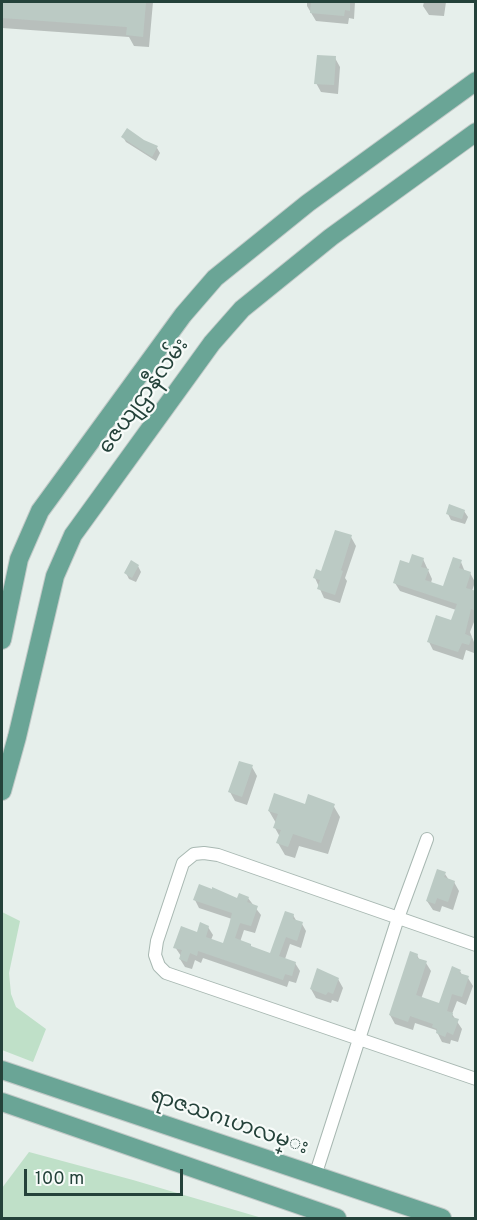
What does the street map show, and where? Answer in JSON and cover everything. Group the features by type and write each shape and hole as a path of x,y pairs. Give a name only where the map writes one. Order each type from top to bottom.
{"main road":[{"name":"ဇေယျဌာနီလမ်း","path":"2,640 19,559 40,511 189,308 215,278 308,203 476,81"},
{"name":"ဇေယျဌာနီလမ်း","path":"2,791 55,576 72,535 212,343 242,309 331,237 476,132"},
{"path":"2,1062 9,1072"},
{"name":"ရာဇသဂၤဟလမ္း","path":"9,1072 442,1218"},
{"path":"2,1102 302,1213 337,1218"}],"street":[{"path":"315,1176 398,918 427,839"},
{"path":"476,945 218,855 195,854 183,863 157,941 155,955 159,966 166,973 476,1079"}],"green space":[{"path":"2,912 20,921 9,973 11,994 16,1007 46,1029 33,1062 2,1050"},
{"path":"29,1152 262,1218 2,1218 2,1188"}],"building":[{"path":"2,2 146,2 143,37 126,35 127,27 2,18"},
{"path":"311,2 350,2 350,11 345,10 344,16 310,13"},
{"path":"317,55 336,56 334,85 314,84"},
{"path":"127,128 144,140 158,146 152,157 121,137"},
{"path":"449,504 465,510 462,519 446,514"},
{"path":"335,530 352,535 335,595 317,589 320,580 313,578 316,569 321,571"},
{"path":"412,554 424,558 421,567 429,569 425,580 443,586 453,557 462,560 459,568 471,572 466,588 476,591 476,611 471,609 465,634 472,637 469,645 462,643 458,652 427,642 436,615 451,620 457,604 393,583 400,560 409,563"},
{"path":"131,560 139,565 132,578 124,573"},
{"path":"239,761 253,765 242,797 228,792"},
{"path":"274,793 305,804 308,794 335,804 321,843 293,834 288,847 276,843 281,830 273,828 278,814 268,811"},
{"path":"437,869 446,872 444,877 455,881 448,902 437,898 435,904 426,901"},
{"path":"199,884 237,898 239,893 249,897 247,902 258,906 251,926 240,923 235,938 270,953 285,911 294,914 293,919 303,922 297,941 286,937 279,956 296,962 292,976 285,974 283,980 198,951 197,956 190,953 187,962 179,959 182,950 173,948 181,926 197,932 200,922 209,926 206,937 223,943 229,925 232,913 193,900"},
{"path":"410,951 418,954 417,958 427,961 416,995 439,1003 452,966 461,970 459,973 469,976 462,997 452,994 447,1011 453,1013 452,1017 459,1019 453,1035 447,1032 445,1037 436,1033 437,1029 432,1027 433,1024 410,1016 408,1022 389,1015"},
{"path":"317,968 339,978 333,994 328,992 326,995 310,989"}]}
